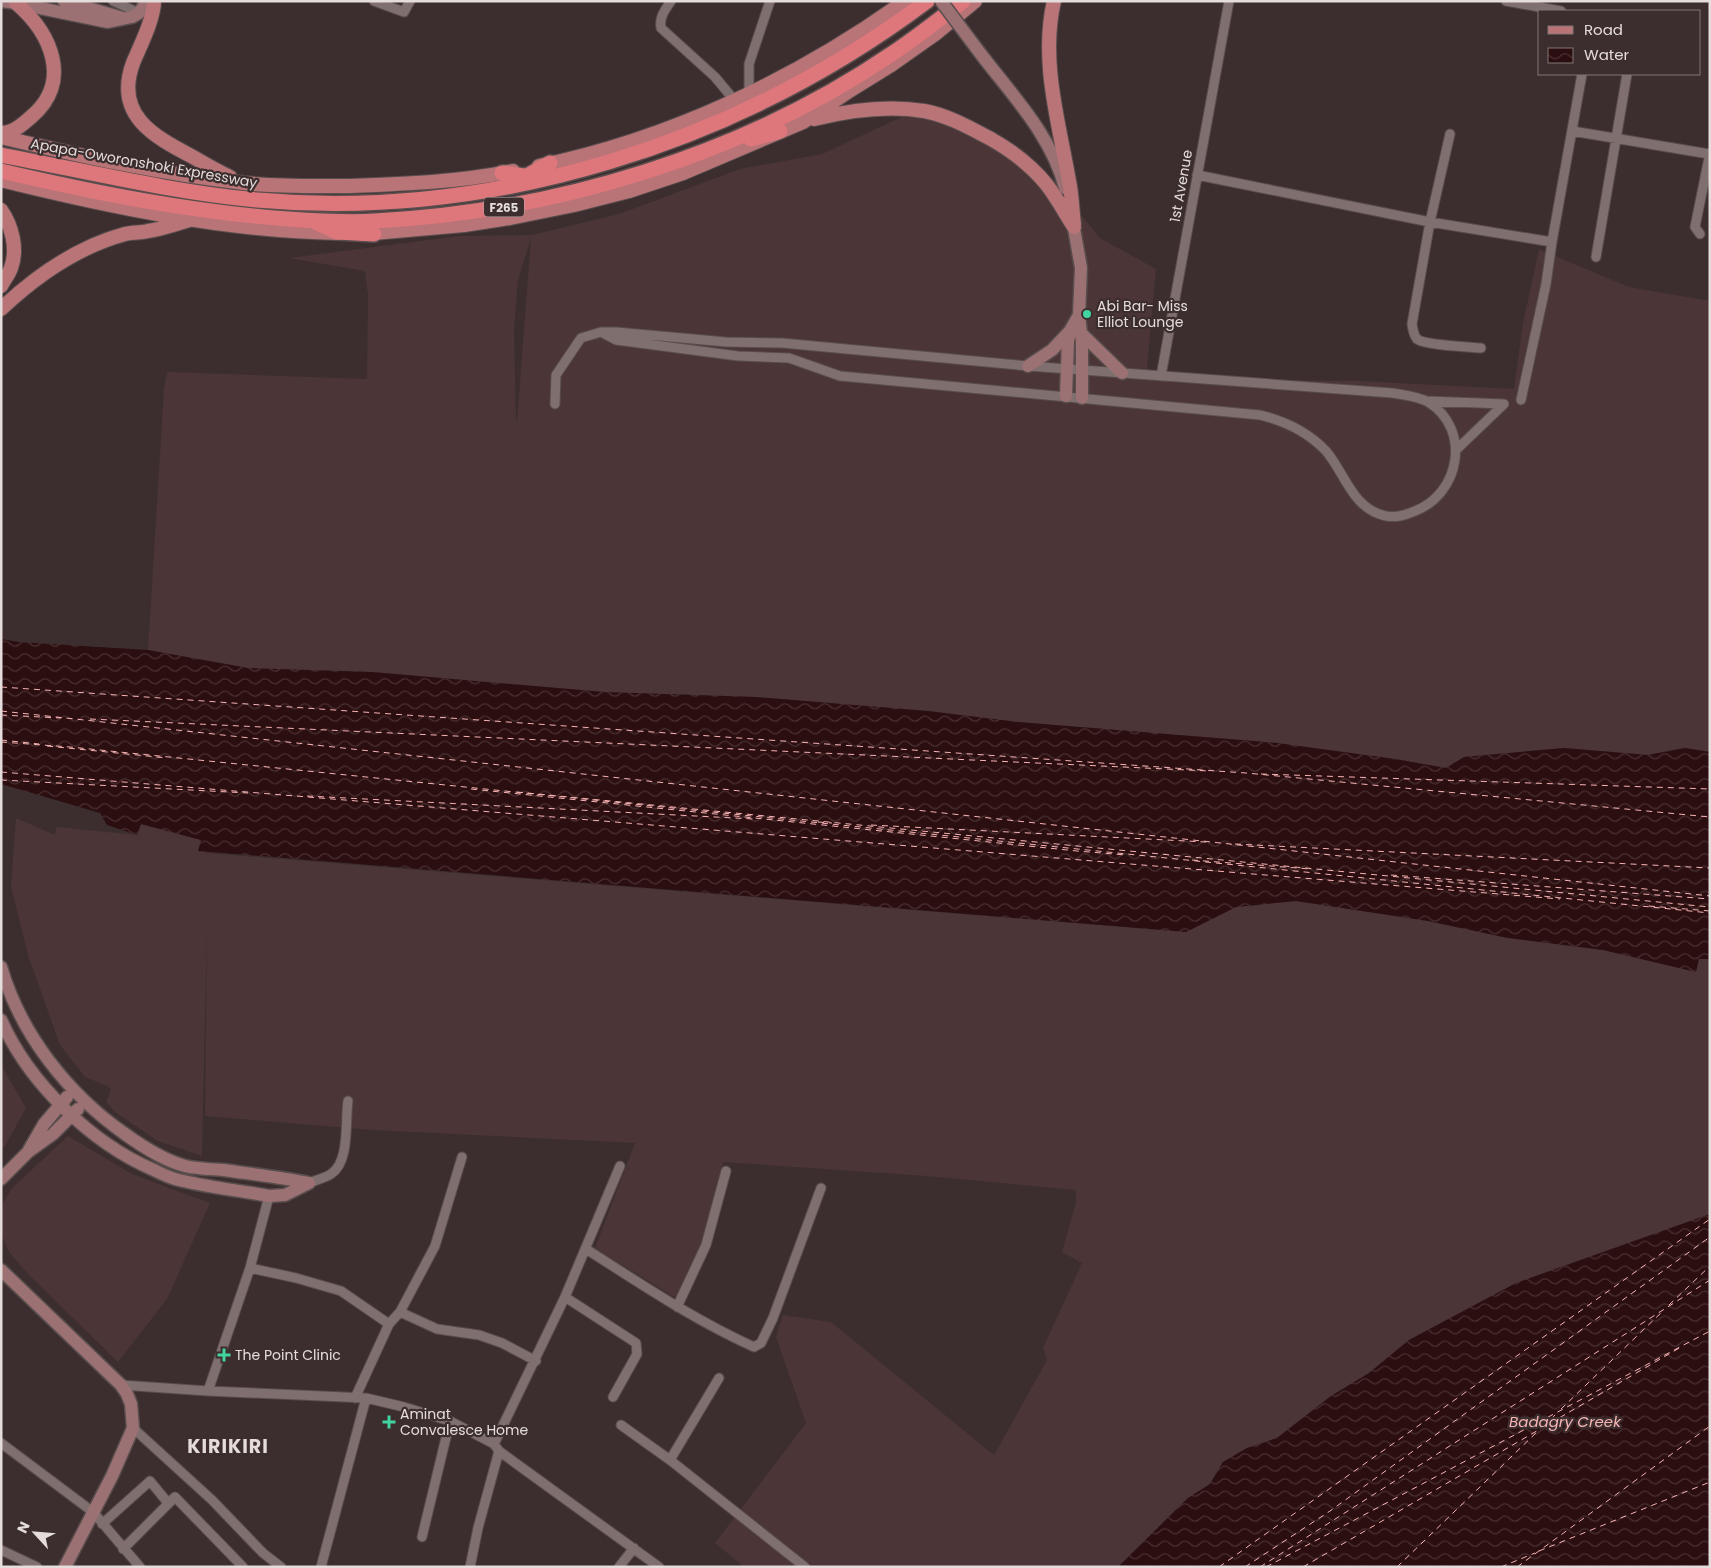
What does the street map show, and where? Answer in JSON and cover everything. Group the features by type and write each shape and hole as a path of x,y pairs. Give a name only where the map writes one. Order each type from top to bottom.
{"highway":[{"name":"Apapa-Oworonshoki Expressway","path":"1,155 201,193 257,200 320,203 379,202 498,189 549,170 617,160 708,127 760,104 863,46 927,1"},
{"name":"F265","path":"1,172 200,210 314,227 373,228 541,200 633,176 737,143 777,126 893,54 962,1"},
{"path":"737,143 754,139 777,126"},
{"path":"498,189 525,177 549,170"},
{"path":"502,173 525,177"},
{"path":"314,227 337,232 373,228"}],"main road":[{"path":"2,1 16,2 108,22 126,18 139,12 147,1"},
{"path":"64,1 126,18"},
{"path":"154,1 150,20 129,79 128,93 133,112 139,121 161,139 215,170 244,183"},
{"name":"Apapa-Oworonshoki Expressway","path":"1,135 123,164 244,183 311,186 402,184 549,170 678,124 735,101 832,50 905,1"},
{"path":"942,1 1042,135 1061,172 1082,268 1076,331 1083,369 1082,398"},
{"path":"803,122 891,65 935,34 975,1"},
{"path":"1054,1 1049,42 1051,76 1070,183 1074,227"},
{"path":"1,135 21,126 38,111 46,99 54,70 45,36 36,22 16,2"},
{"path":"777,126 803,122 846,111 881,108 925,111 947,118 974,130 1002,146 1028,165 1047,185 1074,227"},
{"path":"1,180 58,194 190,220 314,227"},
{"path":"1,210 8,221 12,234 13,251 12,267 1,286"},
{"path":"1,309 34,279 82,250 105,240 127,234 150,231 190,220"},
{"path":"1028,366 1076,331"},
{"path":"1066,396 1068,341 1076,331"},
{"path":"1076,331 1122,372"},
{"path":"1,967 14,1001 28,1029 44,1054 84,1102 107,1122 134,1141 156,1154 185,1166 286,1178 309,1183"},
{"path":"1,1020 24,1061 61,1104 84,1126 121,1153 144,1166 174,1179 269,1196 284,1195 309,1183"},
{"path":"28,1152 36,1134 74,1090"},
{"path":"1,1179 28,1152 53,1134 84,1102"},
{"path":"1,1270 121,1385 131,1404 134,1428 112,1476 65,1567"}],"street":[{"path":"113,1 139,12"},
{"path":"374,1 404,12 410,1"},
{"path":"671,1 662,15 661,28 715,77 735,101"},
{"path":"749,94 749,64 770,1"},
{"name":"1st Avenue","path":"1161,376 1229,1"},
{"path":"1506,1 1556,10"},
{"path":"1521,400 1546,284 1582,75"},
{"path":"1596,257 1627,75"},
{"path":"1572,130 1615,139 1710,153 1695,227 1700,234"},
{"path":"1450,134 1430,222 1412,324 1413,332 1418,340 1480,348"},
{"path":"1197,175 1430,222 1552,242"},
{"path":"601,332 616,340 738,356 789,358 840,376 1260,415 1280,420 1309,436 1326,452 1357,499 1385,516 1401,517 1433,502 1447,486 1455,464 1456,450 1454,438 1446,419 1426,401"},
{"path":"555,404 556,375 581,338 601,332 616,332 726,342 782,343 1028,366 1392,392 1426,401 1504,404 1456,450"},
{"path":"309,1183 330,1175 336,1170 342,1160 345,1146 348,1101"},
{"path":"355,1398 389,1324 400,1312 435,1246 462,1157"},
{"path":"470,1567 497,1447 565,1297 620,1166"},
{"path":"677,1307 706,1245 726,1170"},
{"path":"586,1249 677,1307 754,1347 761,1343 773,1318 821,1188"},
{"path":"208,1392 250,1268 269,1196"},
{"path":"250,1268 296,1278 341,1291 389,1324"},
{"path":"565,1297 636,1343 637,1354 613,1398"},
{"path":"400,1312 437,1329 479,1335 502,1343 536,1361"},
{"path":"670,1460 719,1378"},
{"path":"121,1385 208,1392 366,1398 450,1421 497,1447 659,1567"},
{"path":"321,1567 366,1398"},
{"path":"422,1537 450,1421"},
{"path":"621,1426 670,1460 805,1567"},
{"path":"134,1428 212,1500 263,1553 281,1567"},
{"path":"1,1443 93,1512 140,1567"},
{"path":"102,1524 150,1480 168,1503"},
{"path":"123,1549 175,1497 242,1567"},
{"path":"619,1567 634,1548"},
{"path":"1,1550 38,1567"}],"shaded area":[{"path":"917,110 989,130 1023,149 1056,184 1100,238 1156,269 1146,379 1359,381 1514,389 1523,323 1539,249 1629,287 1710,301 1710,752 1684,748 1648,755 1564,748 1464,757 1446,768 1277,743 1018,722 928,711 756,697 604,692 372,672 248,668 148,650 164,389 167,372 367,379 368,295 365,271 289,258 459,236 532,235 619,214 740,169 822,154","holes":["531,238 517,421 514,329 518,280"]},
{"path":"16,818 55,835 56,827 137,835 141,824 201,840 207,853 1186,932 1236,907 1296,901 1428,921 1508,938 1603,950 1696,972 1698,959 1710,959 1710,1214 1516,1283 1409,1340 1369,1373 1331,1396 1277,1438 1247,1448 1223,1462 1210,1484 1188,1498 1118,1567 744,1567 715,1543 806,1423 776,1337 783,1315 831,1322 994,1455 1047,1360 1043,1348 1082,1263 1062,1252 1076,1202 1076,1190 926,1176 723,1162 710,1240 676,1298 595,1248 635,1143 373,1130 205,1116 207,927 202,1156 158,1141 115,1112 106,1102 111,1089 85,1077 60,1045 28,955 11,886"},
{"path":"1,1065 26,1108 1,1150"},
{"path":"68,1136 132,1174 210,1203 167,1299 118,1362 27,1273 9,1252 2,1236 2,1205 12,1188"}],"water":[{"path":"1,639 19,642 148,650 248,668 372,672 604,692 756,697 928,711 1018,722 1277,743 1446,768 1464,757 1564,748 1648,755 1685,748 1710,752 1710,959 1699,959 1696,972 1603,950 1508,938 1428,921 1296,901 1236,907 1186,932 198,851 201,840 141,824 137,835 107,825 100,813 1,784"},
{"name":"Badagry Creek","path":"1710,1214 1710,1567 1118,1567 1188,1498 1210,1484 1223,1462 1247,1448 1277,1438 1331,1396 1369,1373 1409,1340 1516,1283"}],"ferry route":[{"path":"1,687 1246,773 1710,817"},
{"path":"1,711 1710,896"},
{"path":"1,715 61,718"},
{"path":"90,719 1209,771"},
{"path":"1,740 39,744"},
{"path":"1,742 70,747 1710,913"},
{"path":"47,746 167,758"},
{"path":"1,772 1560,899"},
{"path":"1261,774 1710,789"},
{"path":"1,780 248,793"},
{"path":"471,789 1126,855"},
{"path":"517,792 1710,907"},
{"path":"307,796 754,819"},
{"path":"818,822 832,823"},
{"path":"871,825 1206,842"},
{"path":"1235,844 1710,868"},
{"path":"1192,860 1310,869"},
{"path":"1391,875 1710,899"},
{"path":"1649,906 1710,911"},
{"path":"1219,1567 1710,1219"},
{"path":"1245,1567 1330,1511 1710,1237"},
{"path":"1669,1305 1710,1266"},
{"path":"1260,1567 1710,1280"},
{"path":"1561,1409 1664,1310"},
{"path":"1266,1567 1710,1331"},
{"path":"1303,1567 1681,1347"},
{"path":"1543,1427 1556,1414"},
{"path":"1517,1567 1710,1426"},
{"path":"1397,1567 1538,1431"},
{"path":"1539,1551 1710,1482"},
{"path":"1501,1567 1535,1553"}],"place":[{"name":"Abi Bar- Miss Elliot Lounge","path":"1087,314"},
{"name":"The Point Clinic","path":"224,1355"},
{"name":"Aminat Convalesce Home","path":"389,1422"}],"district":[{"name":"KIRIKIRI","path":"228,1446"}]}
